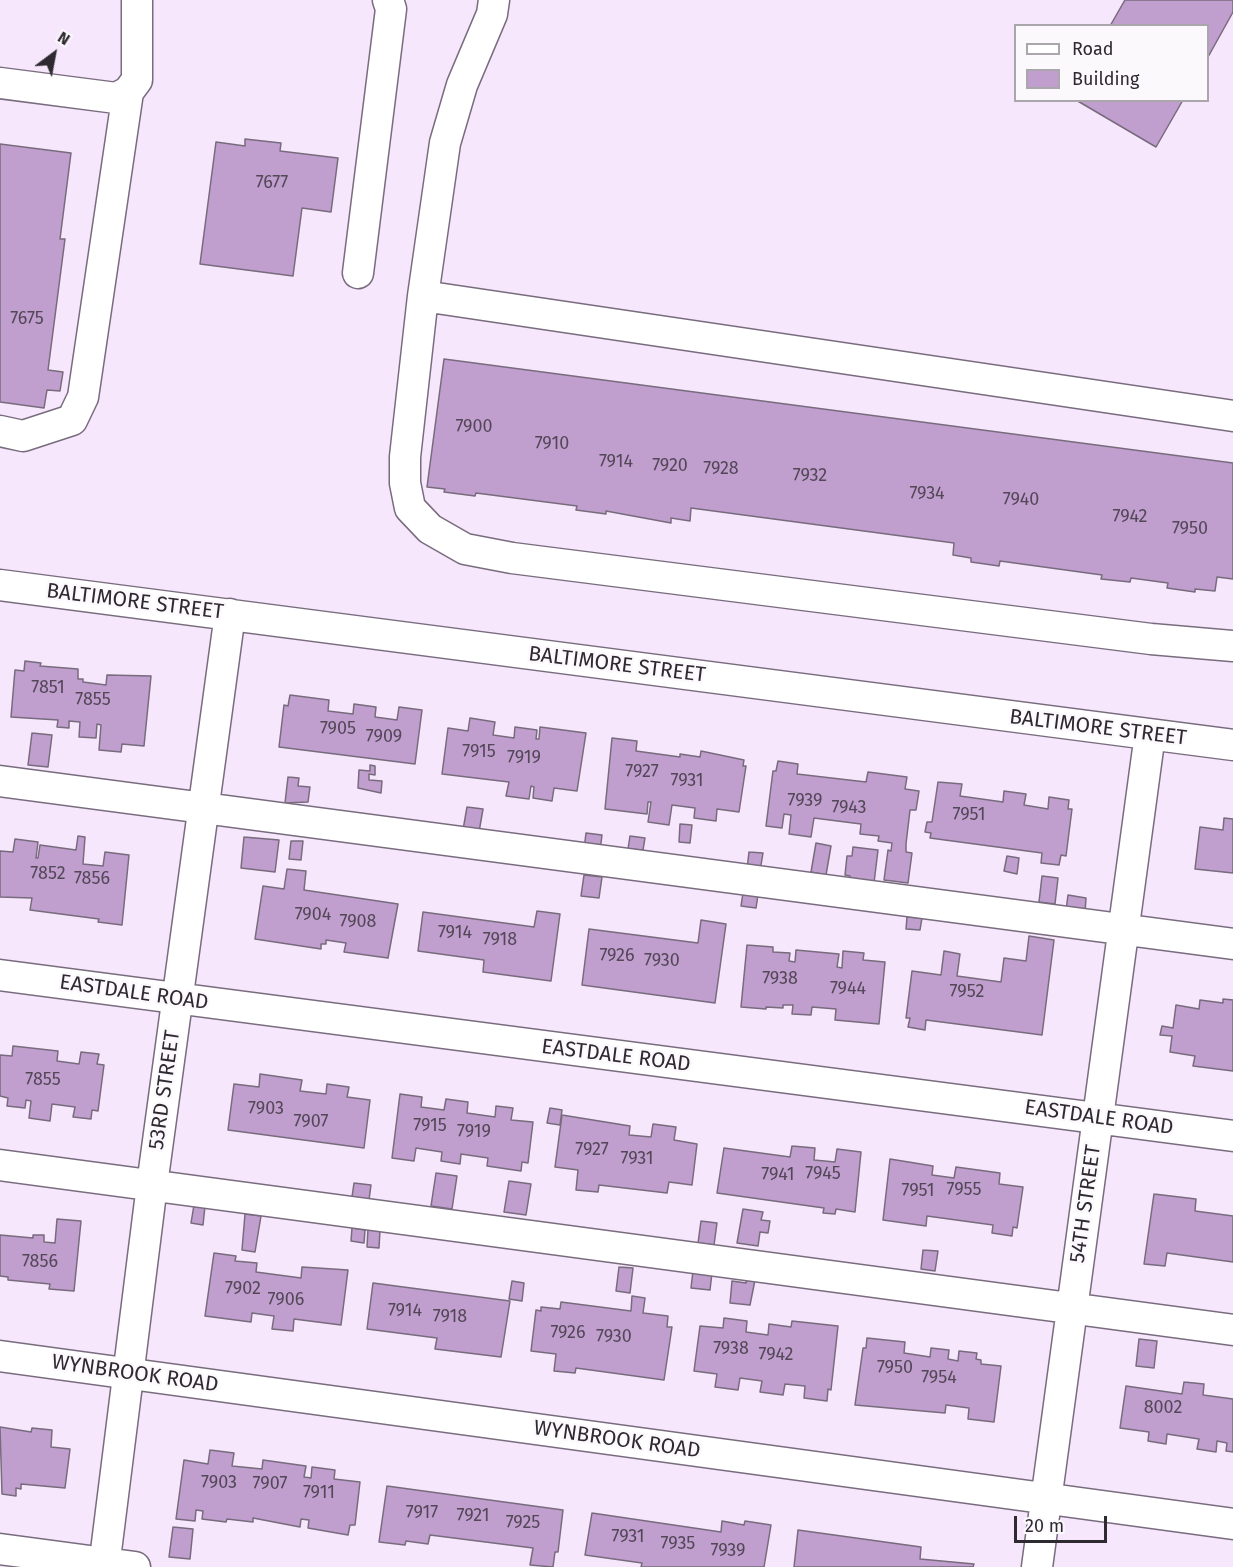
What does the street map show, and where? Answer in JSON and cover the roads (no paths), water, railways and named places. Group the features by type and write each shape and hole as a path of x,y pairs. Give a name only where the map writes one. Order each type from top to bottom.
{"street":[{"path":"0,83 116,98 128,92 137,80 137,0"},
{"path":"358,273 391,9 388,0"},
{"path":"494,0 492,14 462,85 445,143 423,296 405,457 405,483 410,508 430,529 465,549 512,558 1068,628 1233,646"},
{"path":"0,431 23,436 72,420 83,397 128,92"},
{"path":"423,296 1233,416"},
{"name":"BALTIMORE STREET","path":"0,585 1233,745"},
{"name":"53RD STREET","path":"104,1565 152,1185 230,614"},
{"name":"54TH STREET","path":"1037,1567 1150,734"},
{"path":"0,781 1233,944"},
{"name":"EASTDALE ROAD","path":"0,975 1233,1136"},
{"path":"0,1165 1233,1330"},
{"name":"WYNBROOK ROAD","path":"0,1356 1233,1524"},
{"path":"0,1549 104,1565 135,1567"}]}
